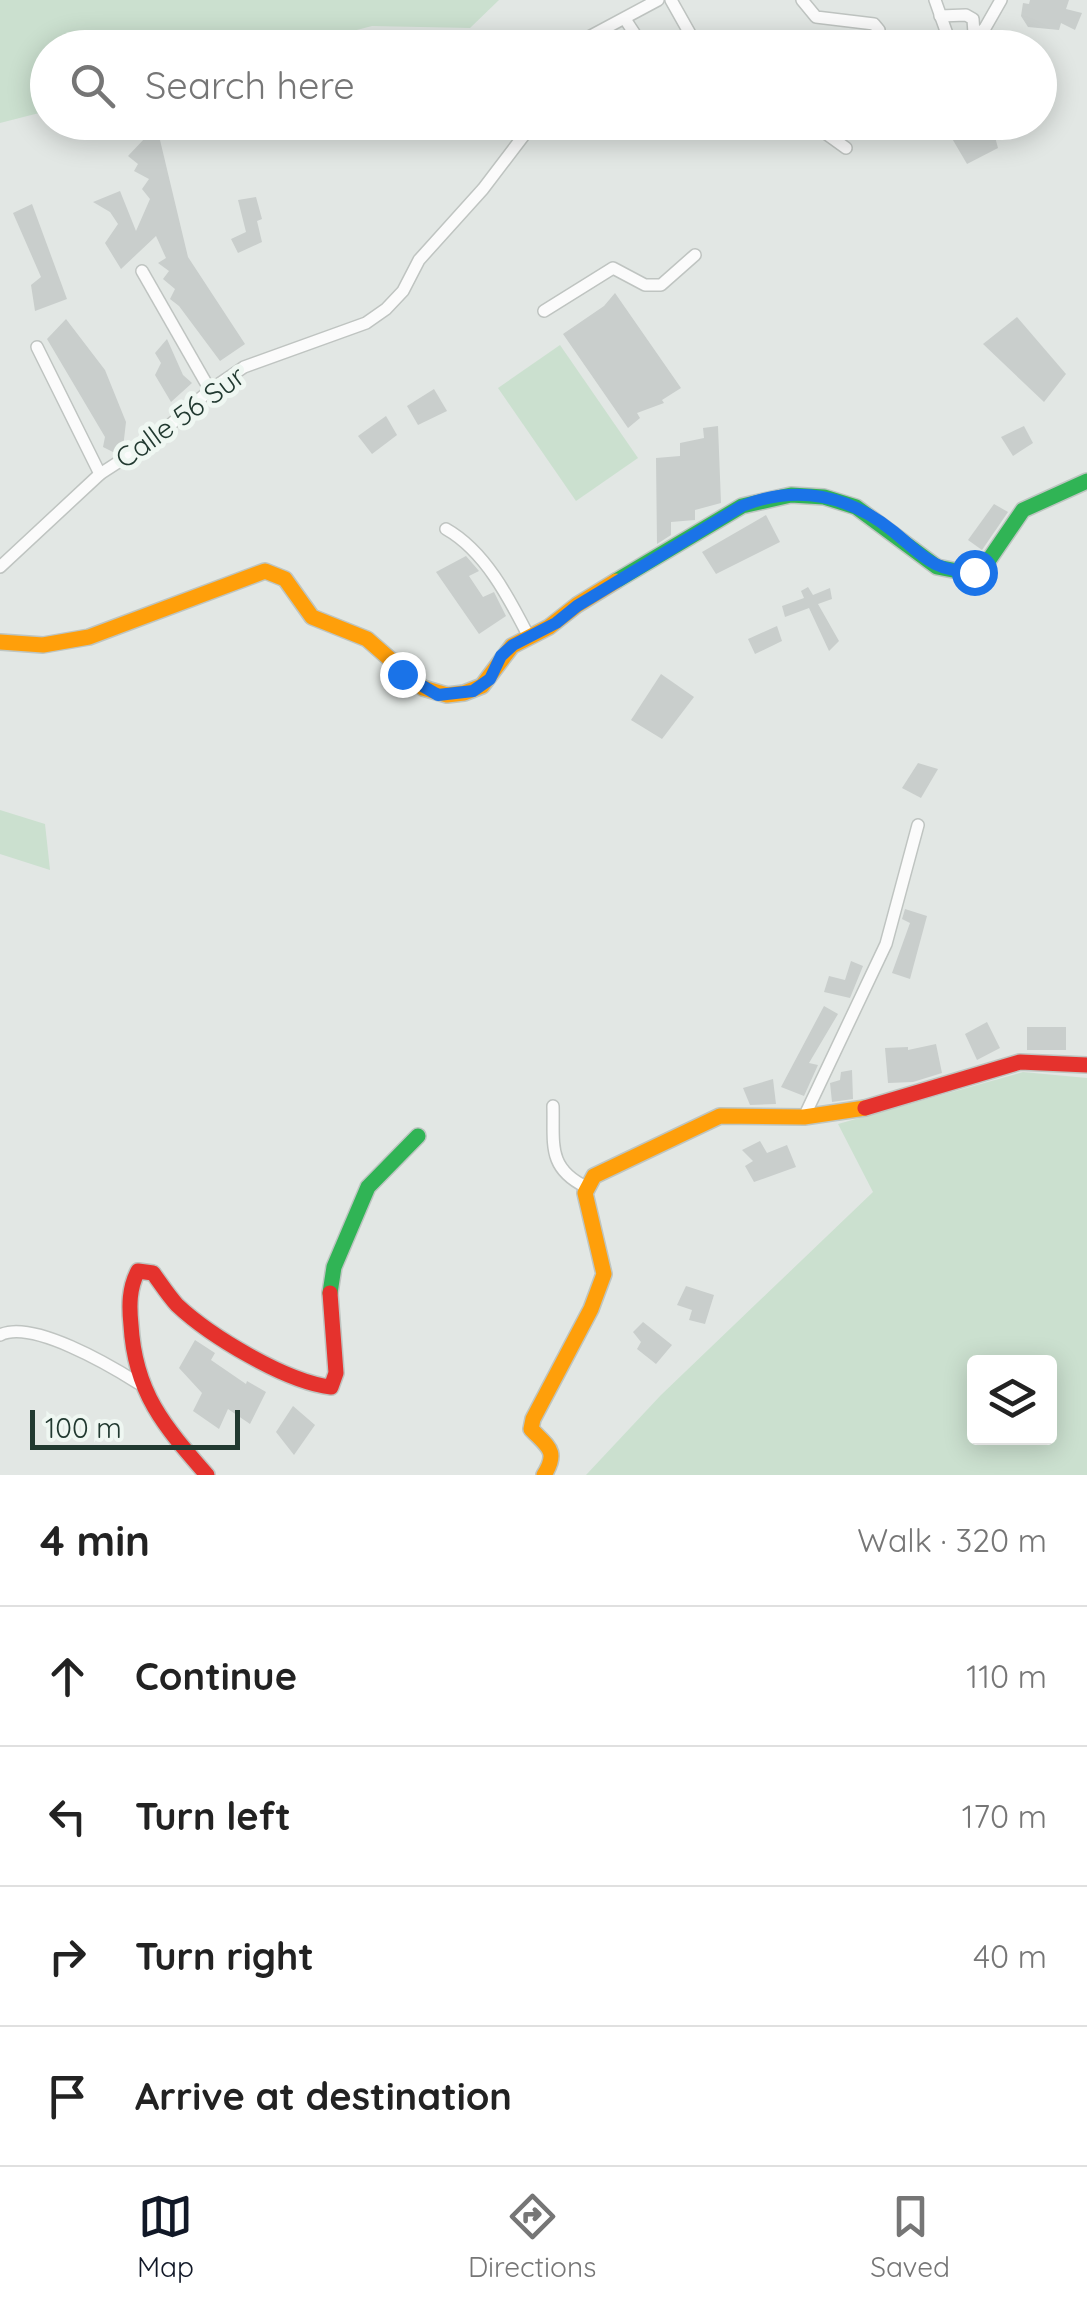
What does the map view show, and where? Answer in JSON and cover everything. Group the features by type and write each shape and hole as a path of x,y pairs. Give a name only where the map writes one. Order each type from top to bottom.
{"street":[{"path":"603,30 658,0"},
{"path":"671,0 688,30"},
{"path":"802,0 816,17 874,24 879,30"},
{"path":"935,0 945,30"},
{"path":"984,30 1001,0"},
{"path":"940,16 966,15 973,19 974,30"},
{"path":"624,19 632,30"},
{"name":"Calle 56 Sur","path":"0,566 100,474 154,439 210,390 244,367 366,324 386,309 403,291 419,260 483,190 520,140"},
{"path":"835,140 846,148"},
{"path":"544,311 614,268 645,285 661,286 695,255"},
{"path":"142,271 210,390"},
{"path":"38,347 100,474"},
{"path":"0,642 42,645 88,638 154,610 265,571 276,571 285,576 306,612 316,621 372,642 402,674 438,695 473,691 490,679 501,656 529,637 742,506 769,496 822,497 846,504 868,513 934,565 947,571 974,572 984,567 1023,510 1087,481"},
{"path":"446,530 464,540 484,562 529,637"},
{"path":"804,1117 886,944 918,825"},
{"path":"544,1475 552,1462 551,1450 531,1429 533,1419 591,1309 604,1274 586,1187 594,1176 720,1116 804,1117 858,1110 1020,1062 1087,1064"},
{"path":"553,1106 554,1156 570,1179 586,1187"},
{"path":"207,1475 156,1417 138,1383 130,1325 134,1275 138,1270 153,1273 172,1301 232,1343 305,1383 319,1389 331,1387 336,1372 330,1291 334,1267 368,1187 418,1136"},
{"path":"0,1334 9,1330 46,1339 102,1360 138,1383"}],"green space":[{"path":"0,0 499,0 470,28 30,30 30,115 0,123"},
{"path":"560,345 638,458 576,501 498,388"},
{"path":"0,810 45,824 50,870 0,854"},
{"path":"1023,1072 1087,1078 1087,1475 586,1475 661,1395 873,1192 838,1124"}],"building":[{"path":"1030,0 1069,0 1066,9 1082,13 1075,30 1061,23 1059,30 1028,27 1021,16 1023,3 1029,4"},
{"path":"143,140 160,140 188,257 245,344 220,361 170,299 175,289 163,279 169,271 158,263 166,258 156,236 121,269 105,243 118,224 110,212 93,202 120,191 136,231 150,199 142,189 149,179 134,171 138,164 128,156"},
{"path":"953,140 996,140 998,148 967,164"},
{"path":"256,197 262,219 257,221 262,242 238,253 231,239 246,232 238,200"},
{"path":"32,204 67,299 35,311 31,285 41,277 13,213"},
{"path":"615,293 681,388 662,400 664,403 637,413 640,418 628,428 563,334 604,306"},
{"path":"1017,317 1066,374 1044,402 983,344"},
{"path":"66,319 105,370 126,422 123,448 115,453 103,447 105,437 47,339"},
{"path":"167,339 183,375 192,383 171,402 155,375 161,363 155,353"},
{"path":"434,389 447,411 418,425 407,406"},
{"path":"386,416 397,435 372,454 358,436"},
{"path":"718,426 721,503 695,510 695,520 671,522 671,535 657,544 656,458 680,456 680,443 704,438 703,428"},
{"path":"1024,426 1033,443 1013,456 1001,437"},
{"path":"994,504 1008,512 982,550 968,540"},
{"path":"766,515 780,542 716,574 702,552"},
{"path":"466,556 479,571 469,576 483,597 494,592 506,616 479,634 436,572"},
{"path":"808,587 813,595 830,588 832,599 818,604 839,641 829,651 809,608 785,617 782,606 804,598 801,591"},
{"path":"777,626 782,641 755,654 748,639"},
{"path":"661,674 694,697 662,739 631,720"},
{"path":"918,763 938,769 921,798 902,788"},
{"path":"905,909 927,916 910,979 892,973 910,923 902,919"},
{"path":"851,961 863,966 850,998 824,992 829,976 845,980"},
{"path":"824,1006 838,1014 809,1063 818,1065 804,1096 781,1087"},
{"path":"987,1022 1000,1048 977,1060 965,1034"},
{"path":"1027,1027 1066,1027 1066,1050 1027,1050"},
{"path":"936,1044 942,1073 913,1082 888,1083 885,1048 908,1050"},
{"path":"852,1070 853,1099 832,1102 830,1083 840,1080 841,1072"},
{"path":"773,1079 776,1104 750,1105 743,1088"},
{"path":"760,1141 767,1153 787,1145 796,1167 754,1182 745,1166 753,1161 742,1150"},
{"path":"686,1286 714,1295 705,1324 689,1320 692,1310 677,1305"},
{"path":"643,1322 672,1345 656,1364 637,1349 641,1342 633,1332"},
{"path":"195,1340 215,1353 211,1360 246,1384 247,1381 266,1392 250,1424 228,1409 219,1429 193,1411 202,1393 179,1368"},
{"path":"293,1406 315,1425 294,1455 276,1432"}],"traffic: fast":[{"path":"616,581 742,506 791,495 824,497 856,507 937,567 968,573 984,567 1023,510 1087,481"},
{"path":"330,1293 334,1267 368,1187 418,1136"}],"traffic: slow":[{"path":"0,642 43,645 89,637 265,571 285,579 312,617 367,639 423,688 447,695 482,686 512,646 549,627 616,581"},
{"path":"544,1475 551,1455 531,1429 533,1419 591,1309 604,1274 585,1193 594,1176 720,1116 804,1117 865,1108"}],"traffic: jam":[{"path":"865,1108 1020,1062 1087,1065"},
{"path":"207,1475 165,1424 145,1389 134,1349 130,1311 138,1271 153,1273 177,1305 228,1343 271,1367 331,1387 336,1373 330,1293"}],"route":[{"path":"402,674 438,695 473,691 490,679 501,656 513,645 556,623 577,606 742,506 769,496 795,494 846,504 868,513 934,565 947,571 974,572"}]}
